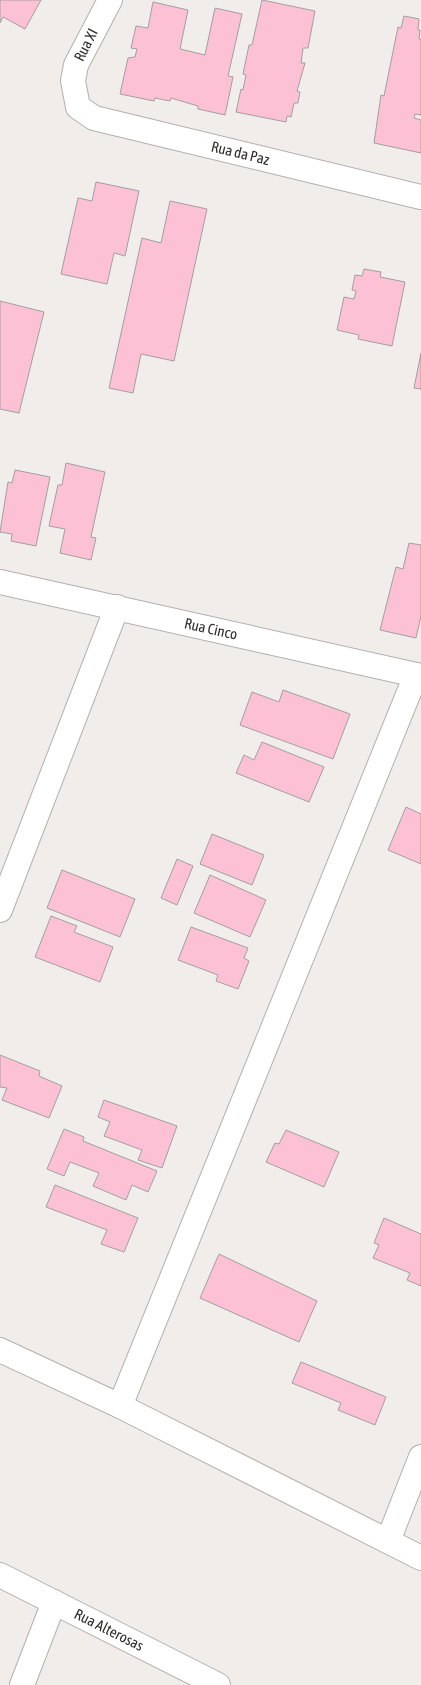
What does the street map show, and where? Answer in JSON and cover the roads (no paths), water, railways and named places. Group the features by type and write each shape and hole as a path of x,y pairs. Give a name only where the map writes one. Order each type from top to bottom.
{"street":[{"name":"Rua XI","path":"74,93 73,81 76,65 110,0"},
{"name":"Rua da Paz","path":"74,93 78,107 94,118 421,197"},
{"name":"Rua Cinco","path":"0,582 418,675"},
{"path":"0,910 117,607"},
{"path":"120,1406 418,675"},
{"path":"0,1350 120,1406 421,1558"},
{"path":"388,1541 421,1457"},
{"name":"Rua Alterosas","path":"0,1575 218,1685"},
{"path":"22,1685 54,1602"}]}
